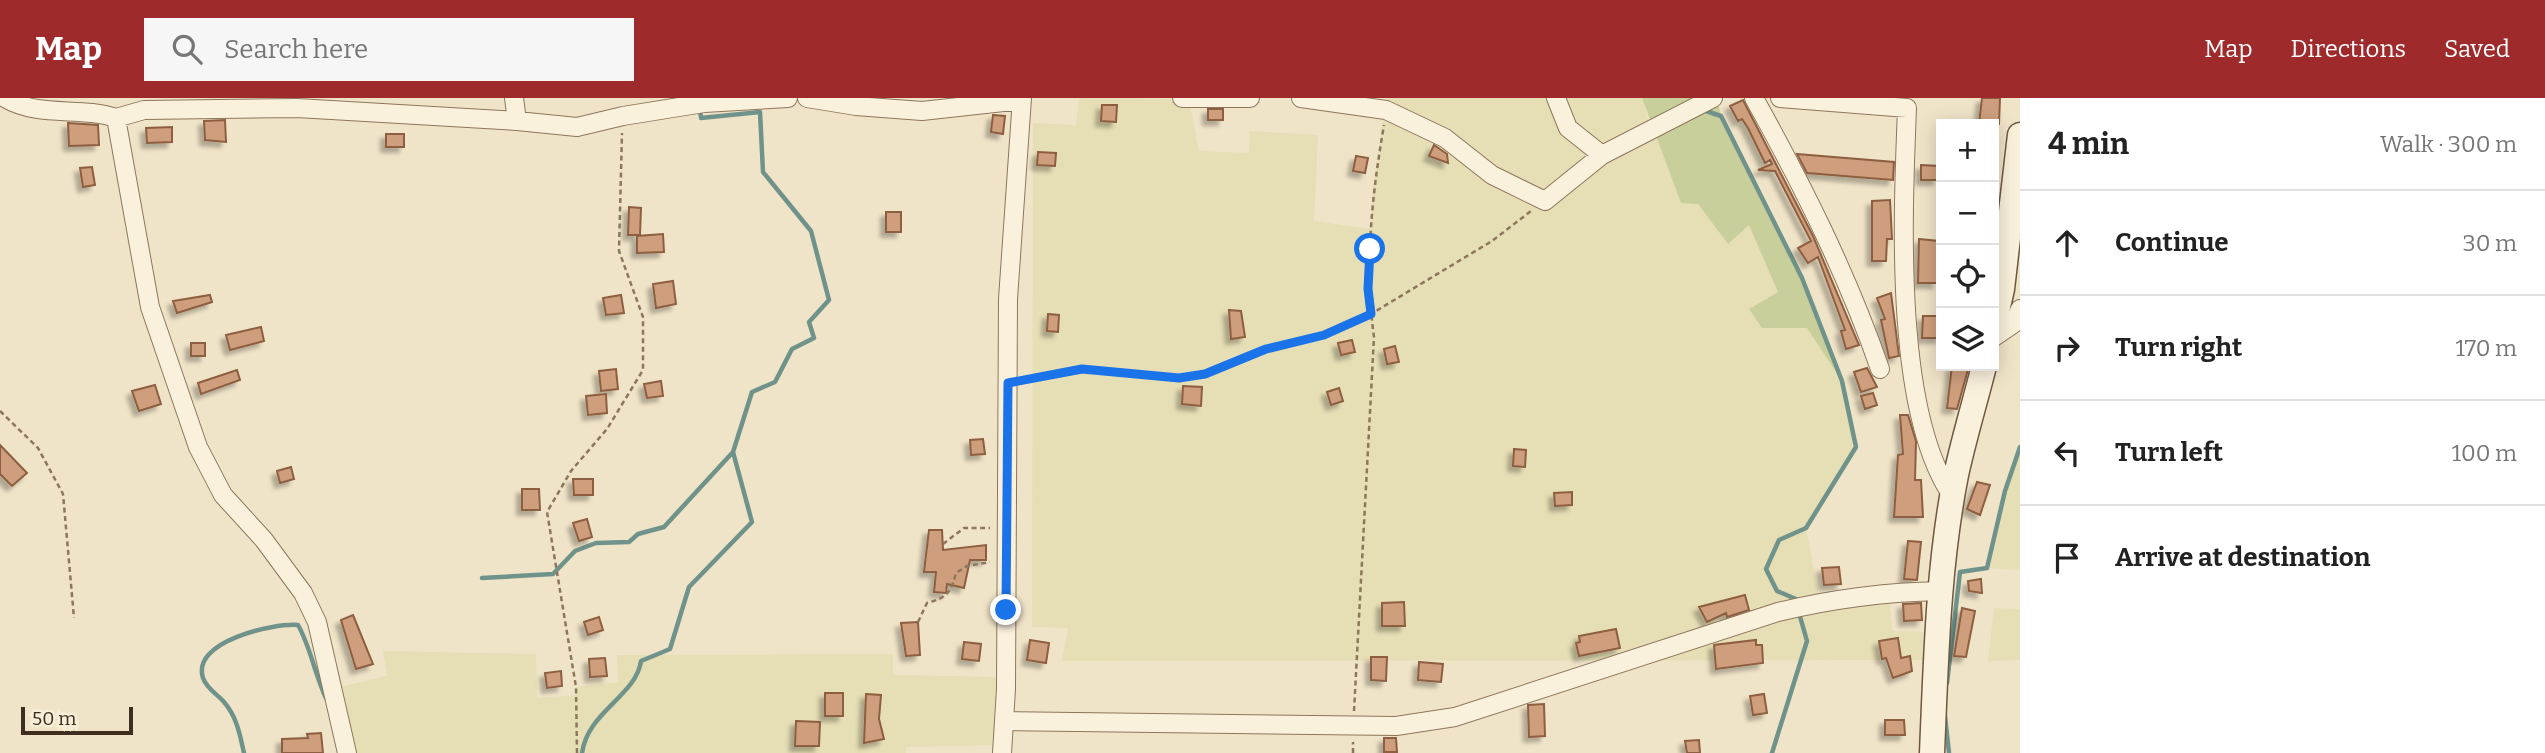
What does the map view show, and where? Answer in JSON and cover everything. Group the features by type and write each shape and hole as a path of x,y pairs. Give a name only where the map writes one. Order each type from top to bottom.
{"street":[{"path":"5,98 17,105 68,114 102,114 116,118 144,110 297,108 577,127 623,116 704,103 788,98"},
{"path":"514,98 517,121"},
{"path":"807,98 856,106 922,111 1022,99 1008,299 1007,559 1002,753"},
{"path":"1182,98 1250,98"},
{"path":"1301,98 1386,104 1446,138 1492,175 1545,201 1602,155 1713,98"},
{"path":"1556,98 1568,128 1602,155"},
{"path":"1754,98 1821,221 1844,272 1880,369"},
{"path":"1780,98 1908,103 1902,241 1913,372 1926,439 1938,476 1953,497"},
{"path":"116,118 150,307 198,447 223,495 264,540 303,593 317,622 347,753"},
{"path":"1998,308 2003,289 2020,135"},
{"path":"1999,333 2012,324 2020,309"},
{"path":"1932,753 1941,591 1953,497 1983,371"},
{"path":"1004,720 1396,726 1455,717 1778,612 1832,599 1888,592 1941,591"}],"path":[{"path":"1353,753 1374,337 1368,289 1373,188 1386,104"},
{"path":"577,753 576,687 547,512 571,471 607,429 643,370 643,317 619,251 623,116"},
{"path":"1008,383 1082,369 1179,378 1205,374 1266,349 1324,335 1371,314 1492,240 1545,201"},
{"path":"0,411 38,448 63,494 74,618"},
{"path":"943,544 964,528 1007,526"},
{"path":"918,622 927,603 944,598 952,590 956,573 967,566 1007,559"}],"shaded area":[{"path":"1079,98 1189,99 1199,151 1249,153 1250,131 1318,135 1314,221 1371,229 1373,188 1386,98 1642,98 1651,128 1698,204 1728,244 1749,224 1778,292 1749,309 1762,328 1807,327 1842,381 1856,447 1806,528 1820,601 1888,592 1893,631 1938,632 1936,660 1062,661 1068,628 1032,627 1033,123 1076,125"},
{"path":"2020,447 2020,570 1987,568 2005,491"},
{"path":"1994,608 2020,609 2020,660 1988,661"},
{"path":"383,651 536,654 537,698 576,695 576,687 618,682 617,655 893,654 893,675 1003,677 1002,745 906,747 906,753 349,753 331,689 387,676"}],"green space":[{"path":"1642,98 1717,98 1721,116 1802,278 1842,381 1807,328 1762,328 1749,309 1778,292 1749,225 1728,244 1698,204 1681,203"}],"building":[{"path":"1982,98 2000,98 1999,124 1999,119 1980,119"},
{"path":"1743,100 1813,236 1859,345 1846,349 1841,331 1845,330 1818,257 1808,263 1798,248 1811,241 1775,171 1758,170 1772,164 1770,160 1765,163 1748,128 1742,119 1738,121 1730,106"},
{"path":"1102,105 1117,105 1116,122 1101,121"},
{"path":"1208,109 1223,109 1223,120 1208,120"},
{"path":"993,115 1005,116 1003,134 991,132"},
{"path":"225,120 226,142 205,140 204,121"},
{"path":"68,123 98,125 99,145 69,146"},
{"path":"172,127 172,142 147,143 146,128"},
{"path":"386,134 404,134 404,147 386,147"},
{"path":"1434,145 1447,154 1448,163 1429,156"},
{"path":"1038,152 1056,153 1055,166 1037,165"},
{"path":"1797,154 1894,162 1893,180 1807,173"},
{"path":"1356,156 1368,158 1365,173 1353,171"},
{"path":"1921,165 1936,166 1936,180 1921,180"},
{"path":"92,167 95,185 83,187 80,168"},
{"path":"1890,200 1892,239 1887,239 1886,261 1872,261 1872,201"},
{"path":"629,207 641,208 640,235 628,235"},
{"path":"886,212 901,212 901,232 886,232"},
{"path":"663,234 664,252 637,253 637,236"},
{"path":"1919,239 1936,241 1936,283 1918,283"},
{"path":"673,281 676,304 656,308 653,284"},
{"path":"1891,293 1899,356 1889,358 1881,320 1885,319 1877,298"},
{"path":"210,295 212,302 177,313 173,301"},
{"path":"621,295 624,313 606,315 603,298"},
{"path":"1229,310 1241,311 1245,337 1231,339"},
{"path":"1048,314 1059,315 1058,332 1047,331"},
{"path":"1923,316 1936,316 1936,338 1922,338"},
{"path":"261,327 264,341 230,350 226,335"},
{"path":"1352,340 1355,352 1341,355 1338,343"},
{"path":"191,343 205,343 205,356 191,356"},
{"path":"1395,346 1399,362 1387,364 1384,349"},
{"path":"1867,368 1877,387 1861,392 1854,372"},
{"path":"616,369 618,389 601,391 599,371"},
{"path":"237,370 240,380 201,394 198,383"},
{"path":"1951,371 1968,371 1957,409 1947,408"},
{"path":"661,381 663,396 647,398 644,384"},
{"path":"155,385 161,404 139,411 132,391"},
{"path":"1183,386 1202,387 1201,406 1182,404"},
{"path":"1339,388 1343,401 1331,405 1327,392"},
{"path":"1873,393 1877,405 1865,409 1861,396"},
{"path":"606,394 607,413 588,415 586,396"},
{"path":"1900,415 1908,415 1916,441 1915,480 1921,480 1923,517 1894,517 1898,455 1903,454"},
{"path":"983,439 985,454 971,455 970,440"},
{"path":"0,445 27,473 12,486 0,474"},
{"path":"1514,449 1526,450 1525,467 1513,466"},
{"path":"291,467 294,479 280,483 277,471"},
{"path":"573,479 593,479 593,495 574,495"},
{"path":"1977,482 1990,485 1980,515 1967,509"},
{"path":"522,489 539,489 540,510 522,510"},
{"path":"1572,492 1572,505 1555,506 1554,493"},
{"path":"587,519 592,537 579,541 573,523"},
{"path":"929,530 942,530 943,550 986,545 986,560 970,560 964,588 947,584 946,593 934,592 936,572 924,572"},
{"path":"1908,541 1921,542 1917,580 1904,579"},
{"path":"1839,567 1841,584 1824,585 1822,568"},
{"path":"1981,579 1982,593 1969,591 1968,581"},
{"path":"1745,595 1749,610 1727,617 1726,613 1707,622 1699,607"},
{"path":"1404,602 1405,626 1382,626 1382,603"},
{"path":"1921,603 1922,620 1904,621 1903,604"},
{"path":"1962,608 1975,611 1966,657 1954,656"},
{"path":"353,615 373,664 356,669 341,620"},
{"path":"599,617 603,630 588,635 584,622"},
{"path":"918,622 920,655 906,656 901,623"},
{"path":"1616,629 1620,648 1579,656 1576,643 1580,642 1579,636"},
{"path":"1898,638 1901,658 1910,656 1912,671 1893,678 1886,658 1882,659 1879,641"},
{"path":"1030,640 1049,643 1046,663 1027,660"},
{"path":"1756,640 1756,645 1762,645 1763,663 1716,669 1714,645"},
{"path":"964,642 981,644 979,661 962,659"},
{"path":"1371,657 1387,657 1386,681 1371,680"},
{"path":"605,658 607,676 590,677 589,659"},
{"path":"1419,662 1443,664 1441,682 1418,680"},
{"path":"561,671 562,686 547,688 545,673"},
{"path":"825,693 843,693 843,716 825,716"},
{"path":"866,694 881,695 879,719 884,739 864,743"},
{"path":"1764,694 1767,713 1753,715 1750,696"},
{"path":"1544,704 1545,736 1529,737 1528,705"},
{"path":"1885,720 1904,720 1905,735 1885,735"},
{"path":"796,721 820,722 819,746 795,746"},
{"path":"321,733 323,753 282,753 282,739 308,738 307,734"},
{"path":"1384,738 1396,738 1397,752 1384,752"},
{"path":"1699,740 1700,753 1687,753 1685,741"}],"waterway":[{"path":"582,753 593,726 631,684 641,661 670,649 689,587 752,522 733,452 752,392 775,382 792,349 814,338 809,322 829,300 811,231 763,172 760,112 701,118 700,109"},
{"path":"1706,111 1721,116 1802,278 1842,381 1856,447 1806,528 1779,540 1766,569 1777,591 1796,599"},
{"path":"1947,683 1960,572 1987,568 2005,491 2020,447"},
{"path":"482,578 553,574 575,551 596,543 629,542 638,534 664,527 733,452"},
{"path":"1772,753 1807,641 1799,613"},
{"path":"244,753 232,714 203,678 203,665 209,654 221,644 254,631 298,625 327,700"},
{"path":"1945,716 1949,753"}],"route":[{"path":"1006,610 1008,383 1082,369 1179,378 1205,374 1266,349 1324,335 1371,314 1368,289 1370,249"}]}
